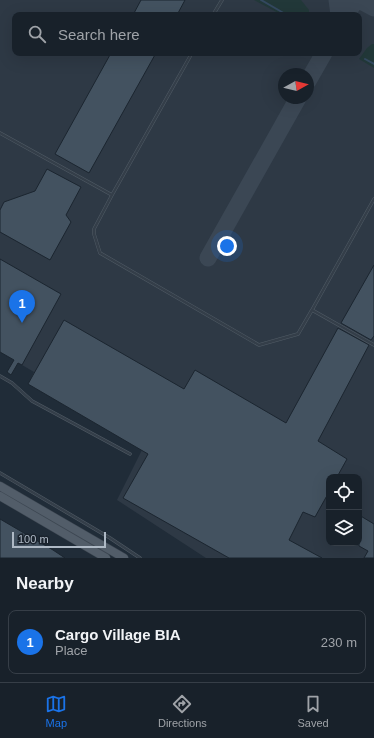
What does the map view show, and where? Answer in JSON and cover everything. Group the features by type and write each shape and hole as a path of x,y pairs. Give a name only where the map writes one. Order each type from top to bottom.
{"main road":[{"path":"0,486 124,558"},
{"path":"0,496 106,558"}],"lane":[{"path":"215,12 222,0"},
{"path":"190,56 94,228 94,234 100,253 259,345 298,334 374,199"},
{"path":"0,132 112,195"},
{"path":"312,310 374,345"},
{"path":"0,376 12,383 32,401 130,454"},
{"path":"0,473 110,538 140,558"}],"shaded area":[{"path":"0,0 374,0 374,558 206,558 117,500 142,450 28,384 34,372 0,352"}],"green space":[{"path":"254,0 301,0 309,10 309,12 276,12"},
{"path":"374,44 374,68 359,59 367,48"}],"building":[{"path":"141,0 185,0 179,12 135,12"},
{"path":"109,56 154,56 89,173 55,154"},
{"path":"47,169 81,187 66,215 71,222 50,260 0,232 0,210 4,202 35,191"},
{"path":"0,259 61,294 22,365 18,363 11,375 7,372 14,360 0,352"},
{"path":"374,265 374,336 371,340 341,323"},
{"path":"64,320 184,389 195,370 286,423 338,328 369,345 318,441 347,459 339,474 326,474 326,497 315,517 303,512 289,540 322,558 229,558 123,498 148,454 28,384"},
{"path":"362,517 374,524 374,558 364,558 368,551 359,546 362,546"},
{"path":"0,519 53,550 65,558 0,558"}],"waterway":[{"path":"261,0 282,12"},
{"path":"365,59 374,64"}],"taxiway":[{"path":"337,0 339,12"},
{"path":"348,12 356,0"},
{"path":"359,0 374,8"},
{"path":"314,70 322,56"},
{"path":"208,258 295,104"}],"place":[{"name":"Cargo Village BIA","path":"22,323"}]}
